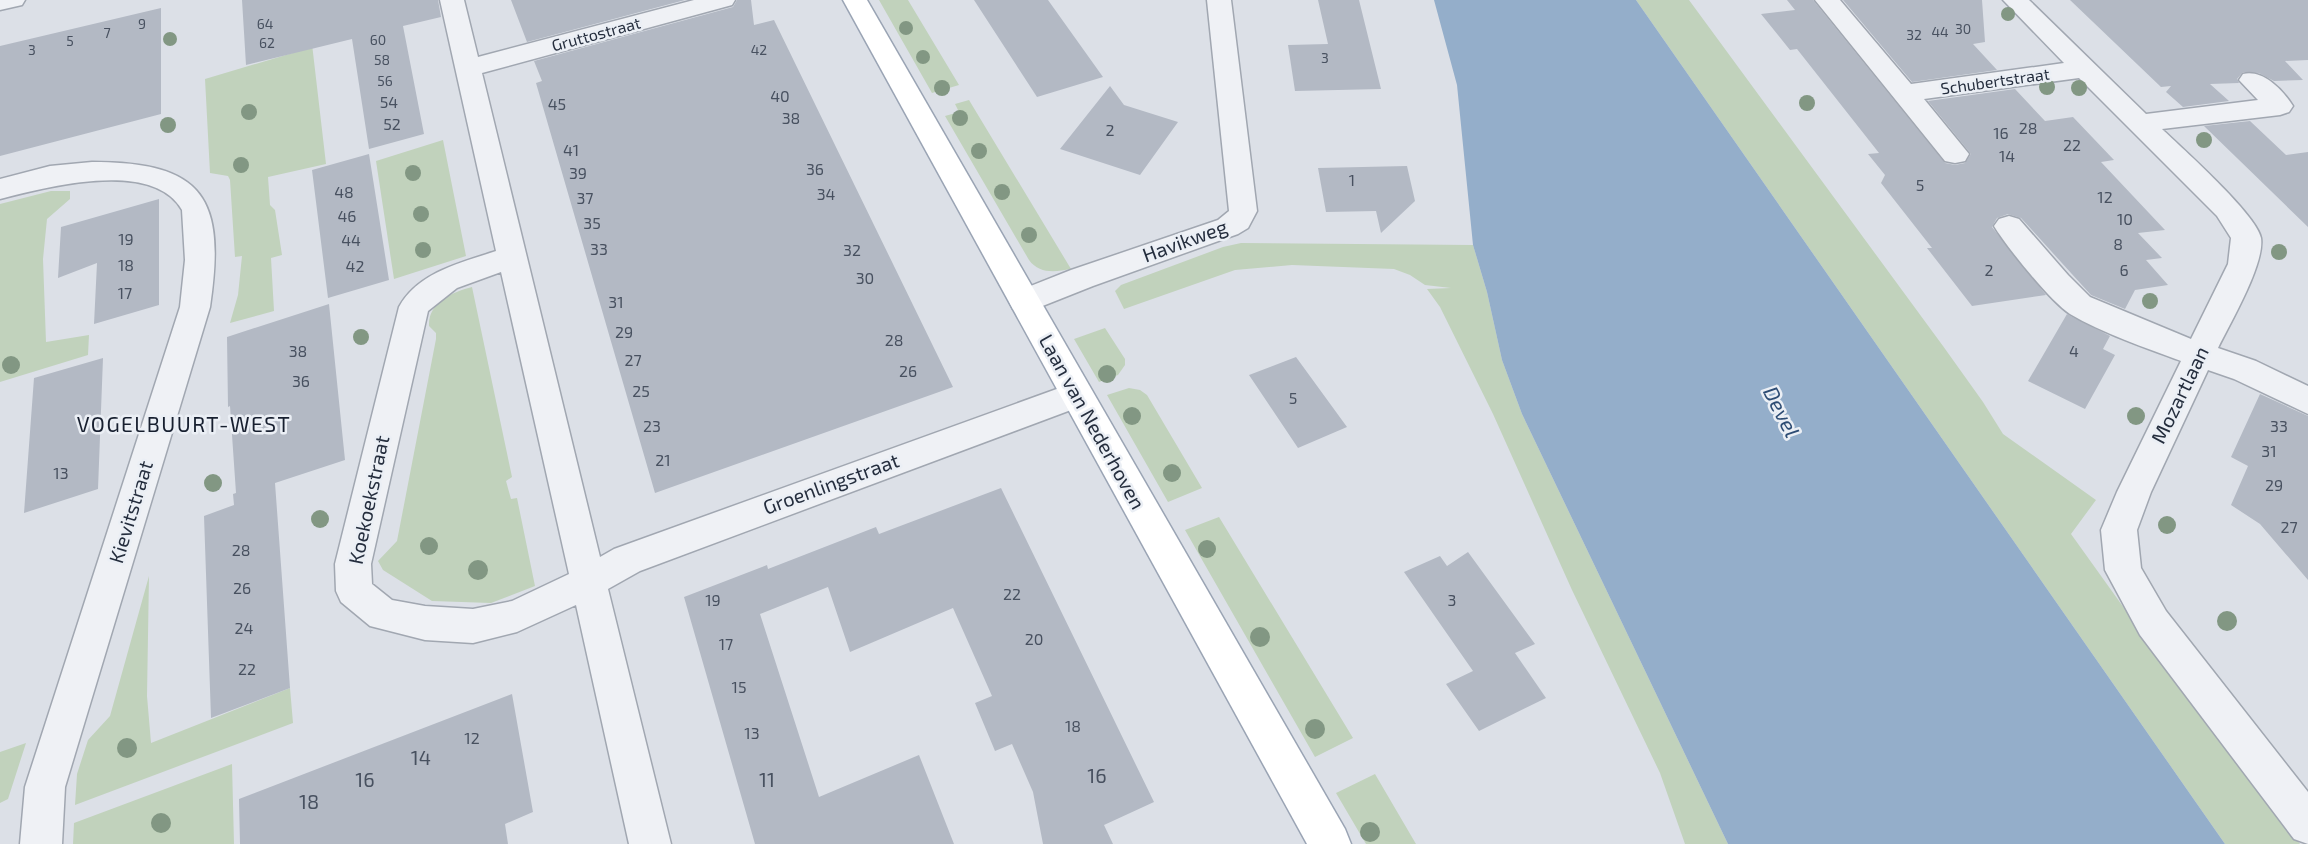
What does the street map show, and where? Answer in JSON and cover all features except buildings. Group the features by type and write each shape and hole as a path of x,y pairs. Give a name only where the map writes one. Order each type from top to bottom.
{"main road":[{"name":"Laan van Nederhoven","path":"855,0 1330,844"}],"street":[{"path":"0,3 13,0"},
{"path":"452,0 650,844"},
{"name":"Gruttostraat","path":"469,68 723,0"},
{"name":"Havikweg","path":"1024,301 1082,278 1228,227 1238,221 1243,211 1219,0"},
{"name":"Schubertstraat","path":"1827,0 1955,154"},
{"name":"Mozartlaan","path":"2015,0 2227,209 2247,237 2243,264 2134,492 2119,530 2122,570 2153,622 2308,825"},
{"name":"Schubertstraat","path":"1905,93 2085,69"},
{"path":"2142,123 2280,106 2252,80"},
{"name":"Kievitstraat","path":"0,189 56,175 100,171 139,175 171,182 186,192 196,208 201,264 195,307 45,787 41,844"},
{"path":"2009,226 2057,283 2079,305 2157,340 2245,370 2308,402"},
{"name":"Koekoekstraat","path":"513,256 446,280 426,291 414,307 353,564 354,591 383,614 425,623 472,626 517,616 590,581"},
{"name":"Groenlingstraat","path":"590,581 627,560 1076,395"}],"green space":[{"path":"879,0 908,0 959,85 932,93"},
{"path":"1636,0 1689,0 1943,346 2003,434 2096,500 2071,534 2182,689 2300,844 2225,844"},
{"path":"312,44 326,164 268,177 270,205 275,210 282,255 271,258 274,311 230,323 238,295 242,256 235,257 230,180 228,176 210,173 205,79 296,52"},
{"path":"969,100 1071,269 1042,270 1029,260 945,116 959,112 955,104"},
{"path":"443,140 466,256 394,279 376,161"},
{"path":"51,191 70,191 70,199 47,219 43,259 46,342 89,335 88,355 0,382 0,204"},
{"path":"1241,243 1473,245 1487,292 1502,360 1522,414 1728,844 1685,844 1660,773 1572,590 1493,414 1440,307 1427,289 1451,288 1425,285 1410,275 1394,269 1292,265 1235,270 1124,309 1115,291 1121,285 1223,247"},
{"path":"472,287 512,477 506,481 511,499 517,498 535,586 491,603 432,601 383,570 378,561 397,541 436,339 436,333 429,326 430,318 437,304 443,299"},
{"path":"1105,328 1125,359 1125,365 1118,375 1099,382 1074,339"},
{"path":"1129,388 1140,390 1147,395 1202,488 1168,502 1107,395"},
{"path":"1219,517 1353,738 1315,757 1185,530"},
{"path":"149,576 147,696 151,743 290,688 293,723 75,805 77,774 88,740 110,716"},
{"path":"26,743 8,799 0,803 0,752"},
{"path":"232,764 234,844 73,844 74,823"},
{"path":"1375,774 1416,844 1366,844 1336,793"}],"water":[{"name":"Devel","path":"1434,0 1636,0 2225,844 1728,844 1522,414 1502,360 1487,292 1473,245 1457,85"}],"district":[{"name":"VOGELBUURT-WEST","path":"184,425"}]}
